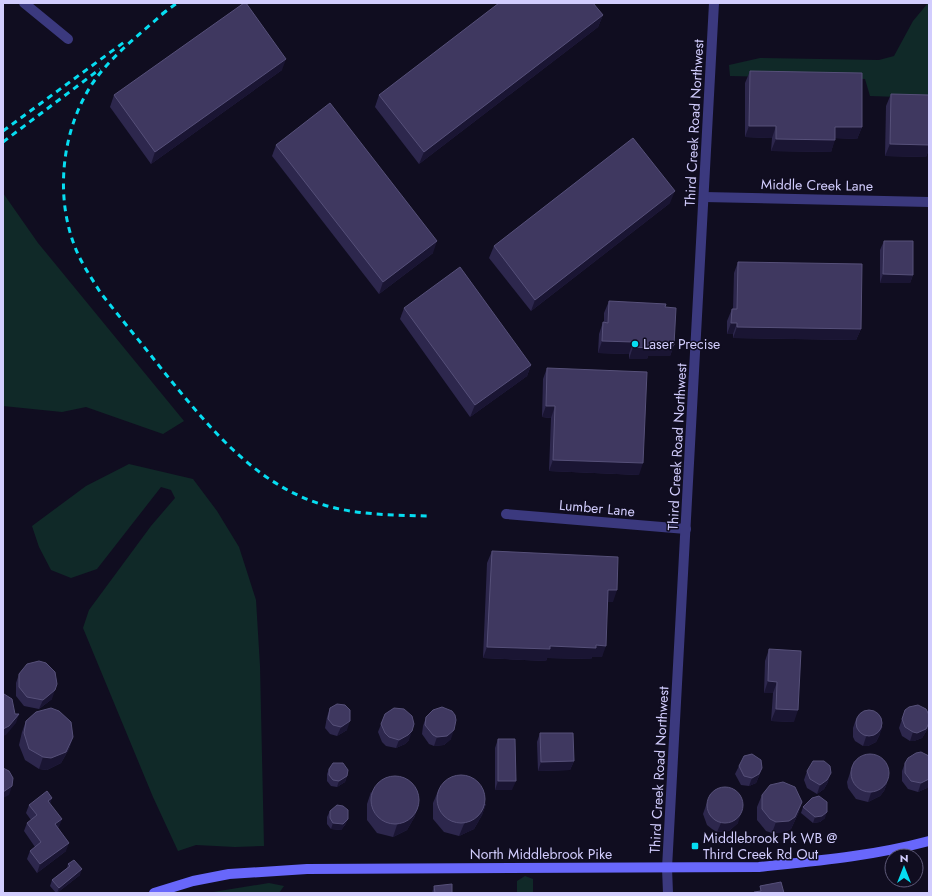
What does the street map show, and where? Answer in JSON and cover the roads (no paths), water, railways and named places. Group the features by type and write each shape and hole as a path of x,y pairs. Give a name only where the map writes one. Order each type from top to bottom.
{"main road":[{"name":"North Middlebrook Pike","path":"154,893 193,881 229,874 314,869 759,867 824,860 901,848 929,841"}],"street":[{"path":"24,3 68,39"},
{"name":"Third Creek Road Northwest","path":"668,893 667,868 714,3"},
{"name":"Middle Creek Lane","path":"704,197 929,202"},
{"name":"Lumber Lane","path":"506,514 686,529"}],"railway":[{"path":"162,14 177,3"},
{"path":"166,11 122,50 93,82 86,94 71,130 64,169 65,209 69,228 80,259 100,292 198,413 216,433 255,468 276,483 299,496 324,505 362,513 427,516"},
{"path":"3,131 127,40"},
{"path":"3,142 100,69"}],"place":[{"name":"Laser Precise","path":"635,344"},
{"name":"Middlebrook Pk WB @ Third Creek Rd Out","path":"695,846"}]}
